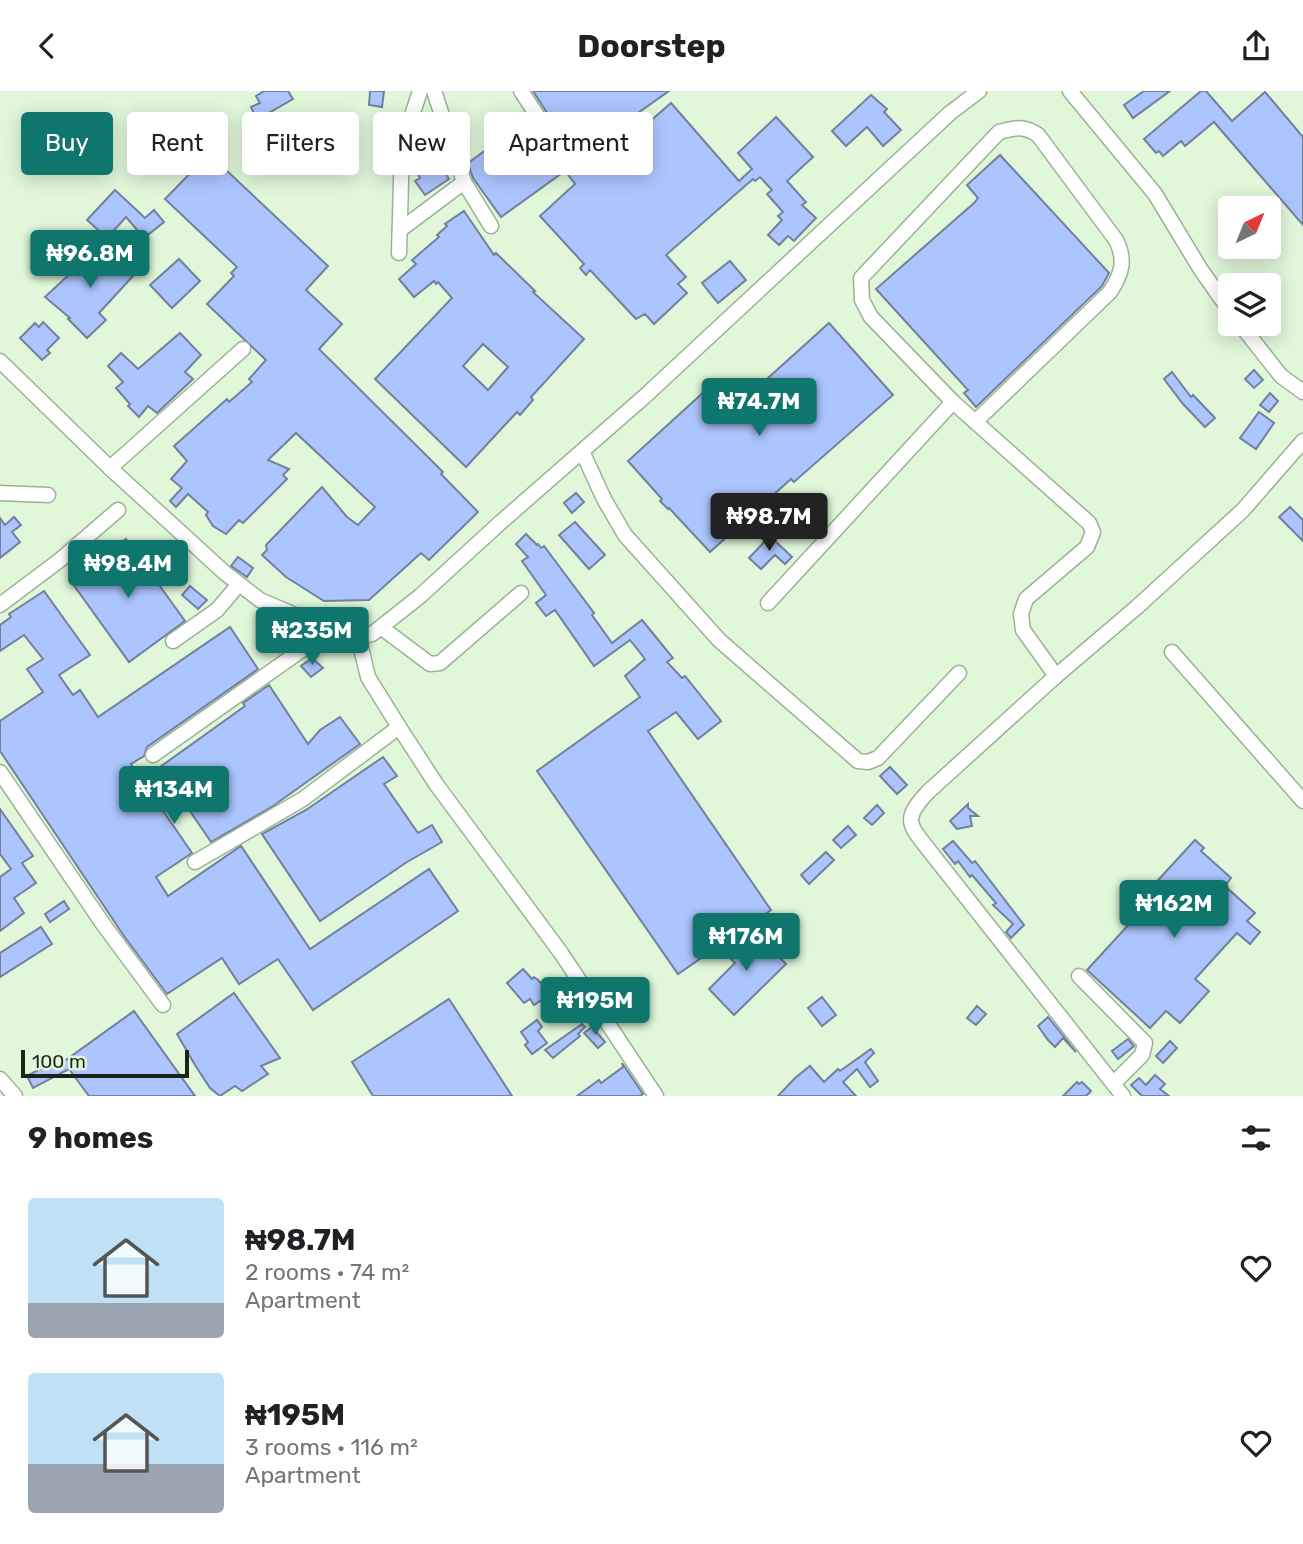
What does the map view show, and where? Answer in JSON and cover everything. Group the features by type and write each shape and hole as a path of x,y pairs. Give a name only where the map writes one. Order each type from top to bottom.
{"street":[{"path":"400,253 402,146 420,91"},
{"path":"434,91 464,182 491,226"},
{"path":"521,91 535,112"},
{"path":"0,361 110,468 260,600 330,630 361,636 372,634 419,597 645,397 950,113 979,91"},
{"path":"1070,91 1156,194 1200,270 1218,295"},
{"path":"975,422 1110,292 1122,269 1123,254 1116,240 1038,135 1029,129 1018,127 999,132 861,278 862,300 871,317 953,402 975,422 1089,523 1093,532 1087,547 1026,599 1021,614 1023,630 1056,676"},
{"path":"400,230 464,182"},
{"path":"1249,336 1281,376 1303,392"},
{"path":"110,468 243,349"},
{"path":"768,603 953,402"},
{"path":"1123,1096 912,827 910,817 914,807 1056,676 1137,607 1243,510 1303,441"},
{"path":"582,451 604,499 625,535 719,640 858,761 868,762 878,758 959,673"},
{"path":"0,493 48,495"},
{"path":"0,605 60,560 118,510"},
{"path":"173,641 217,610 240,584"},
{"path":"382,628 430,664 440,663 521,593"},
{"path":"153,754 330,630"},
{"path":"361,636 361,648 369,677 399,727 436,784 561,953 656,1096"},
{"path":"1172,652 1303,801"},
{"path":"195,862 303,799 399,727"},
{"path":"0,772 103,924 163,1005"},
{"path":"1079,976 1145,1043 1142,1055 1114,1083"},
{"path":"0,1079 15,1096"}],"building":[{"path":"264,91 288,91 293,99 270,112 253,112 251,107 260,103 256,96"},
{"path":"370,91 384,91 382,107 369,105"},
{"path":"533,91 669,91 639,112 546,112"},
{"path":"1144,91 1170,91 1133,118 1124,105"},
{"path":"1201,91 1206,91 1232,121 1265,92 1303,137 1303,225 1281,200 1281,196 1278,196 1214,122 1185,146 1181,141 1163,156 1159,151 1156,153 1144,139"},
{"path":"871,95 887,109 884,112 901,130 883,146 867,127 846,146 832,131"},
{"path":"671,103 739,181 752,169 738,153 776,117 813,157 787,181 806,202 802,205 816,218 794,241 788,236 779,245 768,235 782,220 778,216 783,212 767,194 772,190 760,177 755,181 753,179 666,255 686,277 678,284 687,293 654,324 645,314 636,319 590,270 586,275 580,268 584,264 540,216 575,184 568,175 653,175 653,119"},
{"path":"484,151 484,175 559,175 501,217 473,178 470,162"},
{"path":"1000,155 1109,273 1102,286 976,407 964,393 968,390 876,289 974,203 978,198 967,185"},
{"path":"228,172 328,266 306,290 342,324 319,349 443,472 441,474 478,512 429,560 421,553 369,600 324,601 286,577 262,555 267,550 266,545 322,487 347,517 358,525 375,507 296,433 268,460 289,469 283,475 287,479 243,523 239,520 226,534 213,526 206,515 208,512 188,494 176,507 170,501 182,488 171,479 187,461 174,446 227,399 229,402 252,382 249,379 266,360 207,304 234,276 231,273 237,267 165,199 188,175 228,175"},
{"path":"418,175 446,175 449,179 425,195 415,181 420,178"},
{"path":"115,190 145,218 154,210 164,222 144,238 126,217 107,238 87,220"},
{"path":"464,211 494,255 496,253 584,339 531,397 533,400 520,415 517,412 466,467 375,379 452,298 434,281 414,297 399,279 416,264 412,260 439,237 437,235 447,226 445,224","holes":["483,344 508,367 488,390 463,366"]},
{"path":"103,243 109,250 106,253 133,276 99,313 106,320 87,338 68,319 70,318 45,297"},
{"path":"179,259 200,281 172,308 150,285"},
{"path":"730,261 746,280 718,303 702,283"},
{"path":"43,322 59,338 47,350 50,353 42,360 20,338 35,323 39,327"},
{"path":"829,323 893,395 794,482 791,479 710,552 660,501 662,499 628,461 706,390 728,414"},
{"path":"180,333 201,355 185,372 193,379 157,413 148,406 139,417 116,388 123,382 108,366 121,353 138,369"},
{"path":"1254,370 1263,380 1254,388 1245,379"},
{"path":"1172,372 1191,397 1193,395 1215,418 1205,427 1164,379"},
{"path":"1270,393 1278,401 1269,412 1260,405"},
{"path":"1259,412 1274,423 1256,449 1240,438"},
{"path":"576,493 584,502 572,513 564,503"},
{"path":"1290,507 1303,520 1303,541 1279,517"},
{"path":"14,517 21,525 12,532 20,542 0,558 0,518 5,525"},
{"path":"575,522 605,555 589,569 559,535"},
{"path":"526,534 541,548 544,546 594,613 592,615 612,643 642,620 673,658 667,662 682,678 685,676 721,721 698,739 676,712 648,731 771,910 678,974 537,771 640,697 625,676 645,659 630,640 594,666 555,610 546,616 536,603 546,595 522,561 528,557 516,544"},
{"path":"770,536 792,557 785,564 775,555 761,569 749,558"},
{"path":"126,539 185,621 129,662 70,580"},
{"path":"238,557 253,568 247,577 231,566"},
{"path":"190,586 207,600 198,609 182,595"},
{"path":"44,591 90,655 59,675 73,695 80,690 98,717 230,627 258,669 147,747 144,756 131,764 192,853 156,877 168,896 241,846 310,949 429,869 458,911 313,1010 278,959 239,984 222,958 167,994 124,936 0,751 0,721 43,692 27,669 43,659 24,635 0,651 0,625 11,617 9,614"},
{"path":"312,658 323,668 311,677 301,666"},
{"path":"269,685 308,744 320,730 340,717 360,744 273,806 211,842 160,767 245,706 243,703"},
{"path":"383,757 397,776 384,784 418,833 432,825 442,842 407,862 320,921 262,834 306,810"},
{"path":"890,767 907,785 897,794 880,776"},
{"path":"968,804 968,808 978,816 970,816 972,826 957,829 950,821"},
{"path":"877,805 884,813 872,825 864,818"},
{"path":"0,809 33,856 22,863 36,883 14,898 24,913 0,931 0,877 11,869 0,854"},
{"path":"848,826 856,835 841,848 833,840"},
{"path":"1195,840 1204,848 1201,851 1231,878 1225,886 1255,913 1247,921 1260,932 1250,944 1237,933 1195,979 1209,991 1180,1023 1166,1011 1150,1028 1087,970 1154,897 1148,891"},
{"path":"953,841 972,863 975,861 1024,925 1011,938 1006,932 1013,924 993,905 996,903 972,875 970,877 958,861 955,864 943,849"},
{"path":"826,852 834,860 809,884 801,875"},
{"path":"64,901 69,909 50,922 45,914"},
{"path":"41,927 52,944 0,977 0,953"},
{"path":"741,933 753,946 761,938 786,964 734,1015 709,989 735,963 725,953"},
{"path":"523,969 532,979 534,977 538,980 561,1006 552,1013 543,999 534,1005 530,999 524,1003 507,983"},
{"path":"234,993 280,1058 261,1066 268,1074 242,1091 235,1086 220,1096 210,1088 177,1034"},
{"path":"822,997 836,1015 822,1026 808,1008"},
{"path":"449,999 512,1096 373,1096 352,1062"},
{"path":"977,1006 986,1014 976,1025 967,1018"},
{"path":"134,1011 195,1096 89,1096 69,1069 33,1088 27,1076 53,1062 56,1067"},
{"path":"1048,1017 1076,1052 1063,1038 1055,1047 1048,1040 1038,1026"},
{"path":"537,1020 542,1027 538,1031 547,1043 532,1054 525,1045 528,1042 521,1032"},
{"path":"582,1024 585,1027 578,1034 580,1036 553,1058 545,1050"},
{"path":"592,1027 605,1042 598,1048 584,1033"},
{"path":"1128,1039 1134,1046 1118,1059 1112,1051"},
{"path":"1170,1041 1177,1048 1163,1063 1156,1056"},
{"path":"871,1049 874,1053 865,1062 878,1081 870,1087 857,1069 843,1082 856,1096 778,1096 810,1066 824,1082 838,1069 840,1071"},
{"path":"622,1063 643,1094 577,1096 623,1067"},
{"path":"1155,1075 1165,1084 1160,1089 1169,1096 1142,1096 1131,1085 1139,1078 1146,1085"},
{"path":"1077,1082 1082,1082 1091,1091 1086,1096 1063,1096"}]}
